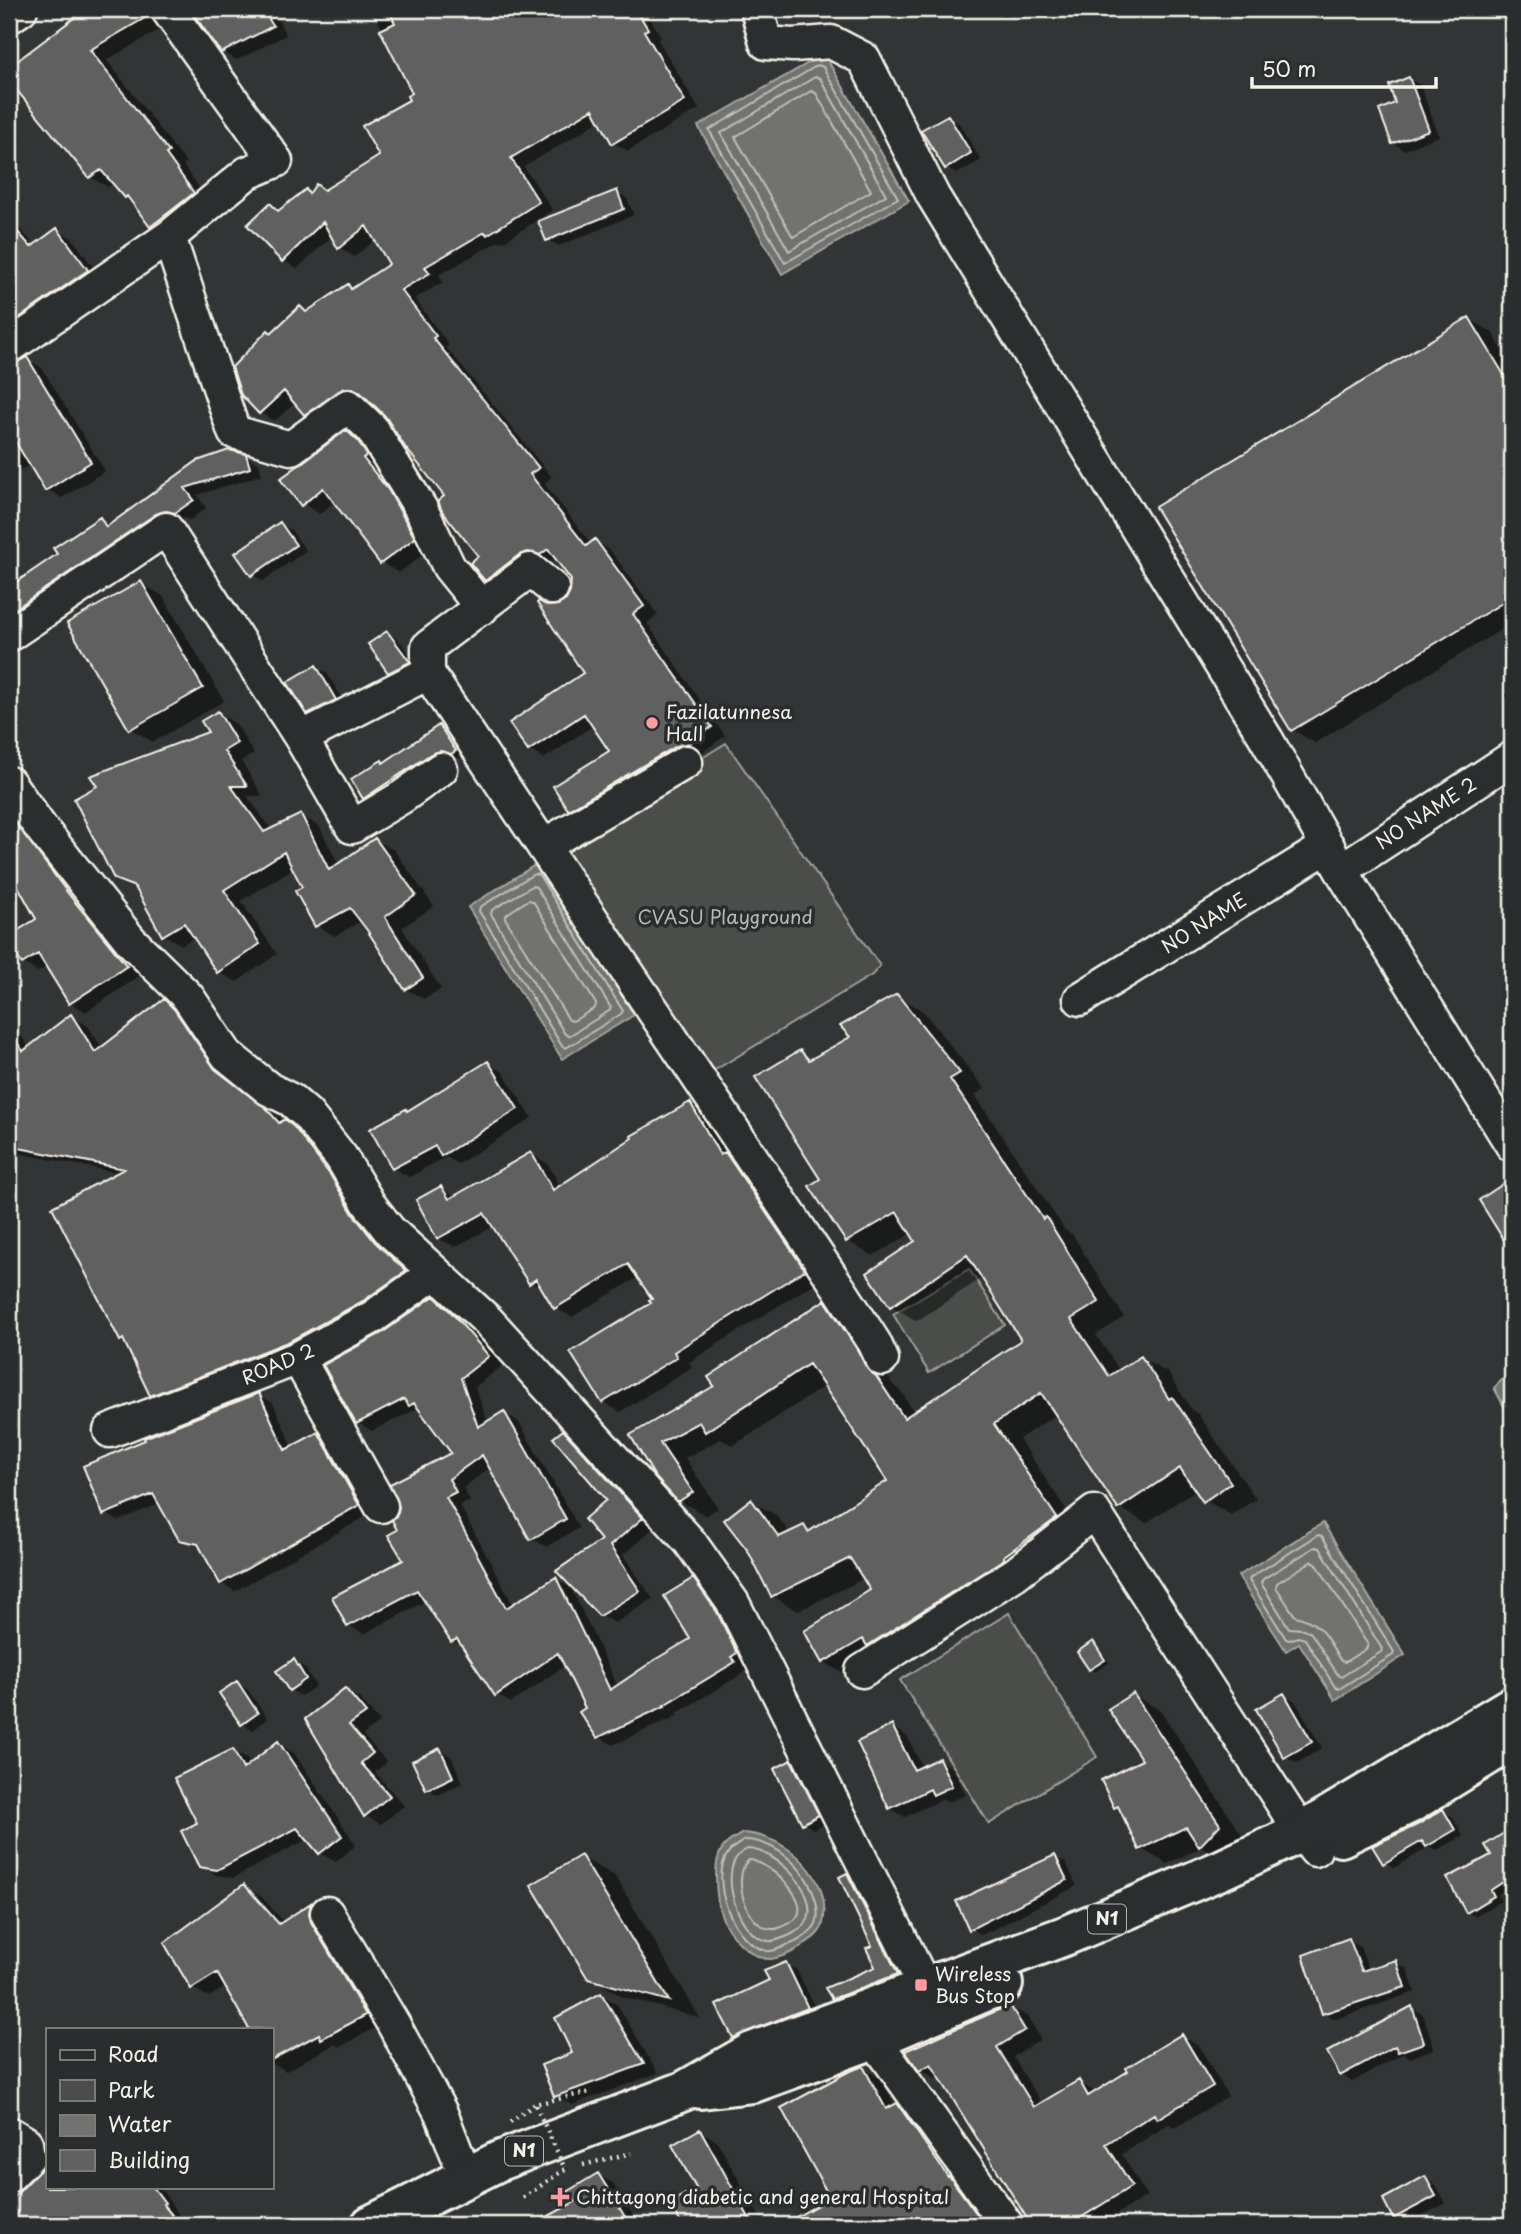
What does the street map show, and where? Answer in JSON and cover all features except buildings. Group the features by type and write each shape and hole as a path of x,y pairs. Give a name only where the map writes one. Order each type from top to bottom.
{"highway":[{"name":"N1","path":"371,2225 499,2161 684,2091 752,2052 1409,1804 1508,1731"},
{"name":"N1","path":"684,2091 753,2083 874,2039 1068,1956 1236,1890 1309,1841"}],"street":[{"path":"9,17 21,9"},
{"path":"9,347 169,237 247,173 276,161 167,9"},
{"path":"757,9 766,43 793,45 831,42 864,59 933,196 1267,740 1334,858 1512,1145"},
{"path":"169,237 234,432 290,448 348,406 372,429 421,509 449,567 482,608"},
{"path":"9,635 166,528 301,738 352,827 402,797 441,769"},
{"path":"552,588 530,570 428,647 428,673 834,1279 882,1359"},
{"path":"301,738 428,673"},
{"name":"NO NAME 2","path":"1334,858 1512,758"},
{"path":"542,846 686,762"},
{"path":"9,783 41,828 131,941 188,997 227,1055 269,1089 291,1100 307,1114 341,1157 369,1204 390,1231 488,1321 690,1542 733,1603 925,1986"},
{"name":"NO NAME","path":"1080,999 1334,858"},
{"name":"ROAD 2","path":"110,1431 298,1358 373,1317 434,1273"},
{"path":"298,1358 380,1506"},
{"path":"862,1671 1015,1574 1094,1512 1309,1841"},
{"path":"327,1913 394,2025 435,2102 466,2177"},
{"path":"874,2039 1007,2225"},
{"path":"9,2133 26,2143 28,2157 9,2176"}],"path":[{"path":"523,2199 565,2169 535,2104 590,2092"},
{"path":"579,2166 631,2153"}],"green space":[{"name":"CVASU Playground","path":"726,743 880,966 872,975 710,1073 557,848"},
{"path":"969,1269 1005,1325 929,1373 893,1314"},
{"path":"1009,1613 1097,1757 989,1824 900,1680"}],"water":[{"path":"824,54 909,201 782,274 698,126"},
{"path":"540,862 634,1015 562,1059 468,907"},
{"path":"1512,1369 1512,1421 1494,1388"},
{"path":"1323,1523 1405,1655 1335,1700 1299,1643 1286,1651 1238,1576"},
{"path":"743,1833 776,1842 791,1851 815,1877 822,1893 824,1910 821,1930 800,1947 777,1958 762,1958 747,1950 729,1931 720,1912 716,1886 718,1859 726,1844"}],"place":[{"name":"Fazilatunnesa Hall","path":"652,723"},
{"name":"Wireless Bus Stop","path":"921,1985"},
{"name":"Chittagong diabetic and general Hospital","path":"560,2197"}]}
